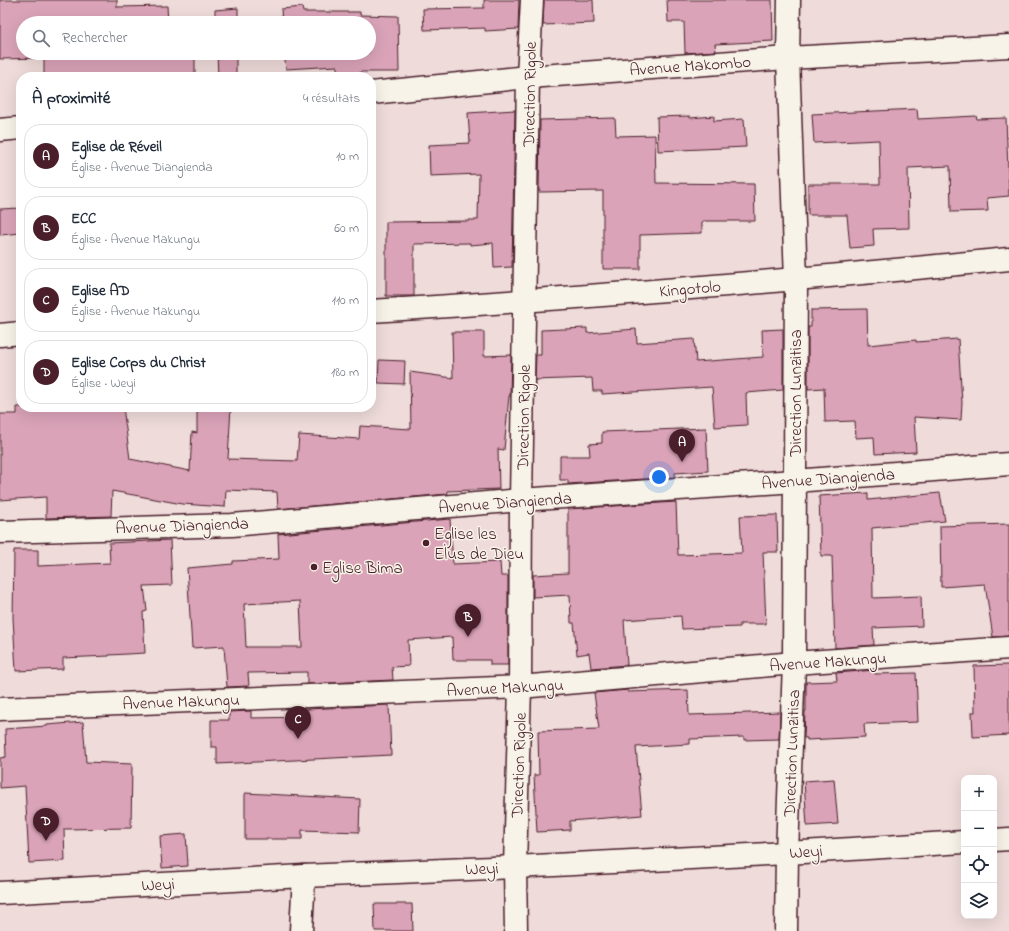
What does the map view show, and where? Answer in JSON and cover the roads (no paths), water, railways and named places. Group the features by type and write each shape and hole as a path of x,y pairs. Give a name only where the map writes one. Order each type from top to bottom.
{"street":[{"name":"Direction Rigole","path":"516,931 515,867 520,687 521,500 528,77 532,0"},
{"name":"Direction Lunzitisa","path":"786,931 787,853 794,663 796,280 788,58 789,0"},
{"name":"Avenue Makombo","path":"376,92 528,77 788,58 1009,46"},
{"path":"0,130 16,128"},
{"name":"Kingotolo","path":"376,311 525,302 796,280 1009,259"},
{"path":"0,335 16,333"},
{"name":"Avenue Diangienda","path":"0,532 232,524 521,500 795,481 1009,464"},
{"name":"Avenue Makungu","path":"0,709 520,687 794,663 1009,648"},
{"path":"997,840 1009,839"},
{"name":"Weyi","path":"0,893 304,876 787,853 961,842"},
{"path":"302,931 304,876"}],"place":[{"name":"Eglise de Réveil","path":"682,462"},
{"name":"Eglise les Elus de Dieu","path":"426,543"},
{"name":"Eglise Bima","path":"314,567"},
{"name":"ECC","path":"468,637"},
{"name":"Eglise AD","path":"298,739"},
{"name":"Eglise Corps du Christ","path":"46,841"}]}
